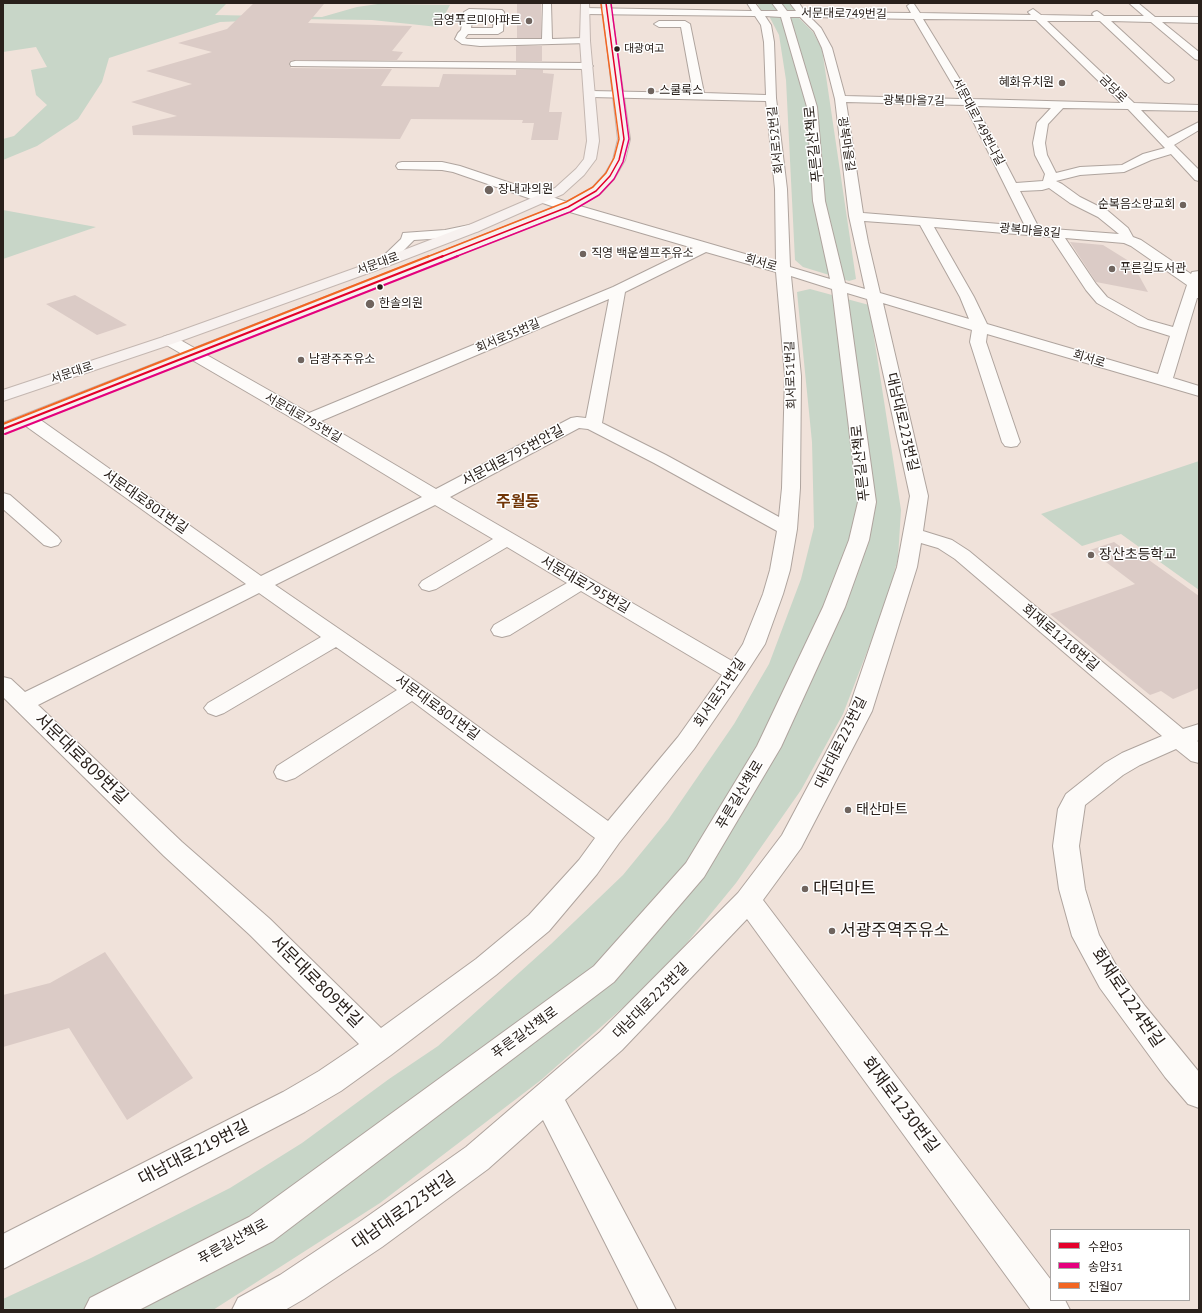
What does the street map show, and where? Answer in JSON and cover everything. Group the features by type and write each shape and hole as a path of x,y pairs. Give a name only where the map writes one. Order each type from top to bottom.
{"main road":[{"name":"서문대로","path":"3,396 169,340 383,262 474,228 559,192 580,172 590,159 593,141 585,41 585,7"},
{"name":"서문대로","path":"3,429 568,207 596,191 605,183 619,160 624,139 607,7"}],"street":[{"path":"751,3 783,9"},
{"name":"서문대로749번나길","path":"909,3 969,103 1034,231"},
{"name":"금당로","path":"1023,3 1132,107 1199,177"},
{"path":"1133,3 1199,57"},
{"path":"546,4 547,42"},
{"name":"서문대로749번길","path":"585,7 783,9 918,16 1199,20"},
{"path":"1090,8 1168,80"},
{"name":"회서로52번길","path":"782,269 781,189 771,98 768,32 766,25 783,9"},
{"name":"광복마을길","path":"783,9 814,25 827,48 840,100 856,216 873,296"},
{"name":"푸른길산책로","path":"102,1310 261,1229 604,974 695,870 769,747 834,607 859,540 867,502 839,287 819,201 812,107 783,9"},
{"path":"609,24 624,24"},
{"path":"647,24 685,24 699,96"},
{"path":"466,31 461,35 460,39 465,42 585,41"},
{"path":"296,64 588,66"},
{"path":"590,94 771,98"},
{"name":"광복마을7길","path":"840,100 1199,108"},
{"path":"1050,180 1051,174 1040,155 1040,135 1043,123 1060,105"},
{"path":"1012,187 1042,186 1050,180 1080,171 1124,168 1170,147 1199,125"},
{"name":"회서로","path":"402,166 450,168 568,207 1199,391"},
{"path":"1050,180 1075,200 1103,214 1131,241 1197,282 1178,333 1164,381"},
{"name":"광복마을8길","path":"856,216 1131,241"},
{"path":"924,221 967,297 980,326 978,342 1011,442"},
{"path":"1055,233 1091,287 1102,300 1143,323 1178,333"},
{"name":"회서로55번길","path":"308,420 618,290 705,247"},
{"name":"회서로51번길","path":"610,836 686,743 735,673 754,644 773,594 780,570 787,528 791,488 793,376 782,269"},
{"path":"593,425 618,290"},
{"name":"대남대로223번길","path":"250,1310 292,1287 376,1231 477,1158 548,1098 611,1041 748,900 792,841 860,712 907,567 914,535 919,496 903,421 873,296"},
{"name":"서문대로795번길","path":"169,340 308,420 507,540 735,673"},
{"name":"서문대로801번길","path":"29,420 413,690 610,836"},
{"name":"서문대로795번안길","path":"436,497 577,422 593,425 787,528"},
{"path":"261,584 436,497"},
{"path":"3,499 51,541"},
{"name":"회재로1218번길","path":"914,535 945,544 962,555 1189,735 1199,755"},
{"path":"429,585 507,540"},
{"path":"502,630 581,583"},
{"name":"서문대로809번길","path":"23,703 261,584"},
{"path":"216,708 337,637"},
{"name":"서문대로809번길","path":"3,684 173,849 260,927 380,1046"},
{"path":"286,772 413,690"},
{"name":"회재로1224번길","path":"1189,735 1131,759 1114,769 1075,800 1071,809 1066,846 1072,889 1086,936 1110,980 1135,1015 1176,1068 1199,1094"},
{"path":"380,1046 486,967 539,923 588,867 610,836"},
{"name":"회재로1230번길","path":"748,900 1052,1310"},
{"name":"대남대로219번길","path":"3,1252 294,1102 330,1081 380,1046"},
{"path":"548,1098 658,1310"}],"green space":[{"path":"3,3 227,3 215,15 322,17 357,7 378,4 450,5 438,27 372,20 296,19 220,22 109,58 102,82 78,119 37,146 3,160 3,139 14,136 47,105 36,95 31,70 47,67 36,47 3,52"},
{"path":"757,3 790,3 797,12 762,12"},
{"path":"769,16 798,17 813,32 822,49 856,279 849,281 803,267 795,260 786,80 779,35"},
{"path":"3,210 96,227 3,259"},
{"path":"810,289 869,305 901,510 898,558 887,600 843,714 801,790 736,883 663,972 541,1080 380,1203 213,1310 3,1310 3,1299 91,1258 230,1188 302,1143 389,1079 438,1046 551,944 623,875 668,820 734,724 769,664 801,579 814,527 812,442 797,292"},
{"path":"1199,461 1199,590 1121,534 1082,546 1041,514"}],"building":[{"path":"254,3 324,4 308,23 412,26 392,51 403,52 397,60 295,60 290,61 289,65 291,68 392,69 381,86 439,87 443,74 516,75 516,70 543,70 543,73 554,74 549,112 562,112 558,140 531,140 534,123 522,123 523,120 411,119 400,139 133,135 132,126 177,116 131,102 192,84 146,71 212,52 178,43 227,29"},
{"name":"금영푸르미아파트","path":"517,3 541,3 541,38 517,38"},
{"path":"516,46 542,46 542,61 516,61"},
{"name":"푸른길도서관","path":"1070,242 1103,245 1132,263 1148,292 1096,282"},
{"path":"75,295 127,325 97,335 46,304"},
{"path":"1114,542 1128,552 1135,550 1199,596 1199,688 1173,699 1161,691 1150,695 1050,614 1135,584 1090,550"},
{"path":"105,952 193,1078 127,1120 69,1028 3,1047 3,995 50,983"}],"transit line":[{"name":"수완03","path":"3,429 568,207 596,191 610,176 619,160 624,139 606,3"},
{"name":"송암31","path":"5,434 570,212 599,195 614,179 623,162 629,139 611,3"},
{"name":"진월07","path":"3,424 566,202 593,187 606,173 614,158 619,139 601,4"}],"place":[{"name":"금영푸르미아파트","path":"529,21"},
{"name":"대광여고","path":"617,49"},
{"name":"혜화유치원","path":"1062,83"},
{"name":"스쿨룩스","path":"651,91"},
{"name":"장내과의원","path":"489,190"},
{"name":"순복음소망교회","path":"1183,205"},
{"name":"직영 백운셀프주유소","path":"583,254"},
{"name":"푸른길도서관","path":"1112,269"},
{"name":"한솔의원","path":"370,304"},
{"name":"남광주주유소","path":"301,360"},
{"name":"장산초등학교","path":"1091,555"},
{"name":"태산마트","path":"848,810"},
{"name":"대덕마트","path":"805,889"},
{"name":"서광주역주유소","path":"832,931"}],"district":[{"name":"주월동","path":"518,502"}]}
